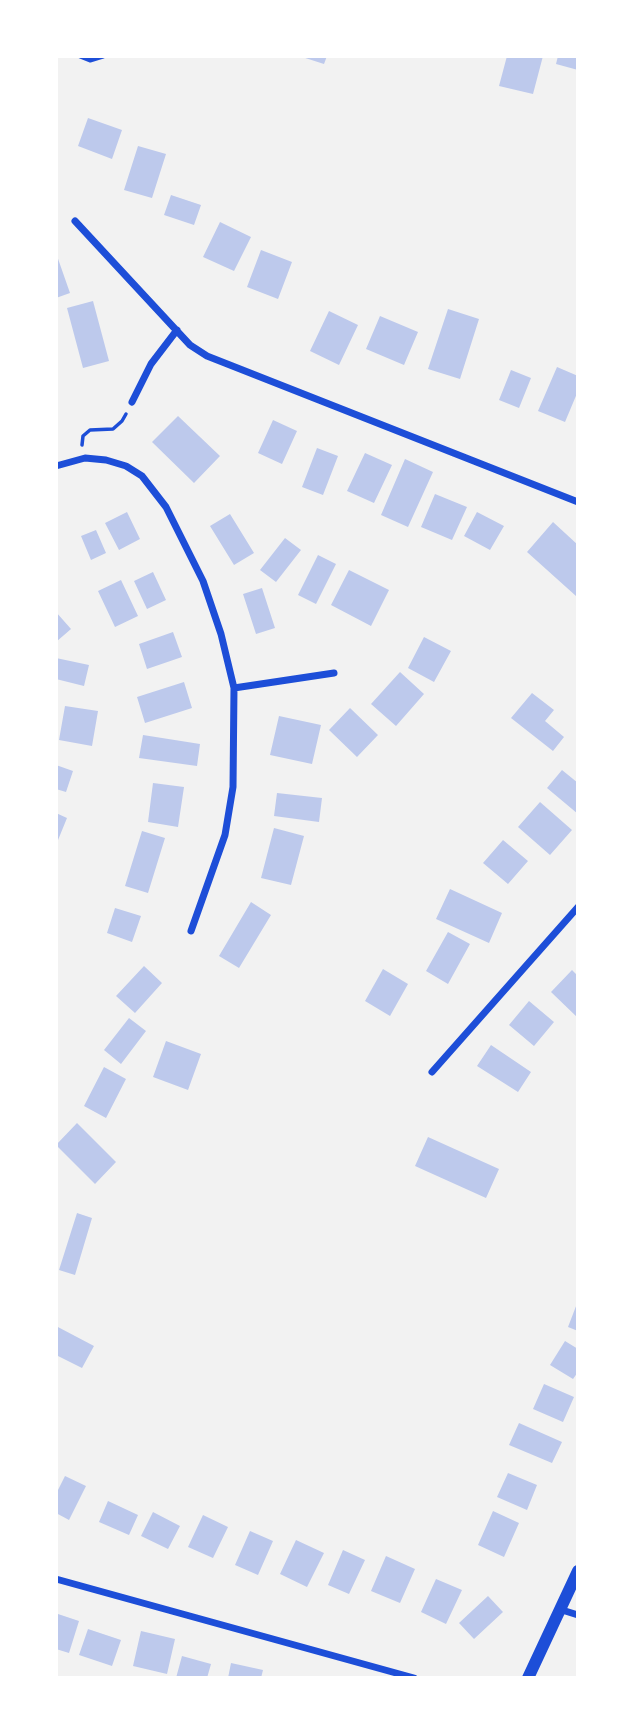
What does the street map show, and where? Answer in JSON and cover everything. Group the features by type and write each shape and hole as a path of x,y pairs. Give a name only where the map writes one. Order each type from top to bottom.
{"street":[{"path":"75,221 190,345 207,356 578,502"},
{"path":"132,402 151,364 177,330"},
{"path":"56,466 81,459 106,460 126,466 142,476 166,507 202,581 221,634 234,688 233,787 225,835 191,931"},
{"path":"234,688 334,673"},
{"path":"432,1072 578,906"},
{"path":"528,1678 578,1571"},
{"path":"56,1579 414,1678"},
{"path":"562,1610 578,1615"}],"lane":[{"path":"80,56 90,60 103,56"}],"path":[{"path":"81,459 83,436 90,430 113,429 122,421 132,402"}],"building":[{"path":"299,56 327,56 324,64"},
{"path":"507,56 543,56 533,94 499,86"},
{"path":"558,56 578,56 578,70 556,64"},
{"path":"88,118 122,130 112,159 78,146"},
{"path":"138,146 166,154 152,198 124,190"},
{"path":"171,195 201,205 194,225 164,215"},
{"path":"220,222 251,237 234,271 203,257"},
{"path":"261,250 292,262 278,299 247,287"},
{"path":"56,253 70,293 56,298"},
{"path":"93,301 109,361 83,368 67,308"},
{"path":"448,309 479,319 460,379 428,369"},
{"path":"329,311 358,325 339,365 310,351"},
{"path":"380,316 418,332 404,365 366,349"},
{"path":"557,367 578,376 578,391 565,422 538,411"},
{"path":"511,370 531,378 519,408 499,400"},
{"path":"178,416 220,456 194,483 152,442"},
{"path":"273,420 297,431 282,464 258,453"},
{"path":"317,448 338,456 323,495 302,487"},
{"path":"365,453 392,465 374,503 347,491"},
{"path":"405,459 433,472 408,527 381,515"},
{"path":"435,494 467,507 452,540 421,527"},
{"path":"127,512 140,539 119,550 105,523"},
{"path":"477,512 504,526 490,550 464,536"},
{"path":"230,514 254,553 234,565 210,526"},
{"path":"553,522 578,545 576,596 527,552"},
{"path":"96,530 106,553 91,560 81,536"},
{"path":"285,538 301,550 276,582 260,570"},
{"path":"318,555 336,564 316,604 298,595"},
{"path":"349,570 389,590 371,626 331,605"},
{"path":"153,572 166,600 147,609 134,581"},
{"path":"121,580 138,616 115,627 98,591"},
{"path":"262,588 275,628 256,634 243,594"},
{"path":"56,612 71,629 56,642"},
{"path":"173,632 182,657 147,669 139,644"},
{"path":"424,637 451,651 434,682 408,668"},
{"path":"56,658 89,665 84,686 56,679"},
{"path":"400,672 424,694 396,726 371,704"},
{"path":"184,682 192,708 145,723 137,697"},
{"path":"532,693 554,710 545,721 564,737 553,751 511,718"},
{"path":"65,706 98,711 92,746 59,740"},
{"path":"350,708 378,735 357,757 329,730"},
{"path":"279,716 321,725 312,764 270,755"},
{"path":"143,735 200,744 197,766 139,758"},
{"path":"56,765 73,771 66,792 56,789"},
{"path":"562,770 578,783 578,814 547,788"},
{"path":"153,783 184,787 178,827 148,822"},
{"path":"277,793 322,798 319,822 274,816"},
{"path":"540,802 572,830 550,855 518,827"},
{"path":"56,813 67,818 56,845"},
{"path":"274,828 304,836 291,885 261,878"},
{"path":"142,831 165,838 148,893 125,886"},
{"path":"503,840 528,861 508,884 483,863"},
{"path":"450,889 502,913 489,943 436,919"},
{"path":"251,902 271,915 239,968 219,956"},
{"path":"115,908 141,916 132,942 107,933"},
{"path":"448,932 470,944 448,984 426,971"},
{"path":"144,966 162,983 135,1013 116,996"},
{"path":"383,969 408,984 390,1016 365,1001"},
{"path":"572,970 578,976 578,1018 551,992"},
{"path":"529,1001 554,1022 534,1046 509,1025"},
{"path":"129,1018 146,1031 121,1064 104,1050"},
{"path":"166,1041 201,1054 188,1090 153,1077"},
{"path":"491,1045 531,1072 518,1092 477,1066"},
{"path":"104,1067 126,1079 106,1118 84,1106"},
{"path":"77,1123 116,1162 95,1184 56,1145"},
{"path":"428,1137 499,1169 486,1198 415,1166"},
{"path":"77,1213 92,1218 75,1275 59,1270"},
{"path":"578,1301 578,1331 568,1327"},
{"path":"56,1326 94,1346 82,1368 56,1355"},
{"path":"565,1341 578,1349 578,1372 573,1379 550,1365"},
{"path":"544,1384 574,1397 563,1422 533,1409"},
{"path":"519,1423 562,1442 552,1463 509,1445"},
{"path":"508,1473 537,1485 527,1510 497,1497"},
{"path":"65,1476 86,1486 69,1520 56,1513 56,1494"},
{"path":"108,1501 138,1515 129,1535 99,1522"},
{"path":"493,1511 519,1523 504,1557 478,1545"},
{"path":"153,1512 180,1526 168,1549 141,1536"},
{"path":"203,1515 228,1527 213,1558 188,1547"},
{"path":"250,1531 273,1541 258,1575 235,1565"},
{"path":"296,1540 324,1553 307,1587 280,1574"},
{"path":"343,1550 365,1560 349,1594 328,1585"},
{"path":"386,1556 415,1569 400,1603 371,1591"},
{"path":"436,1579 462,1590 446,1624 421,1612"},
{"path":"488,1596 503,1612 474,1639 459,1623"},
{"path":"58,1614 79,1621 69,1653 56,1649"},
{"path":"88,1629 121,1640 112,1666 79,1655"},
{"path":"141,1631 175,1639 167,1674 133,1666"},
{"path":"182,1656 211,1664 207,1678 176,1678"},
{"path":"231,1663 263,1670 261,1678 228,1678"}]}
